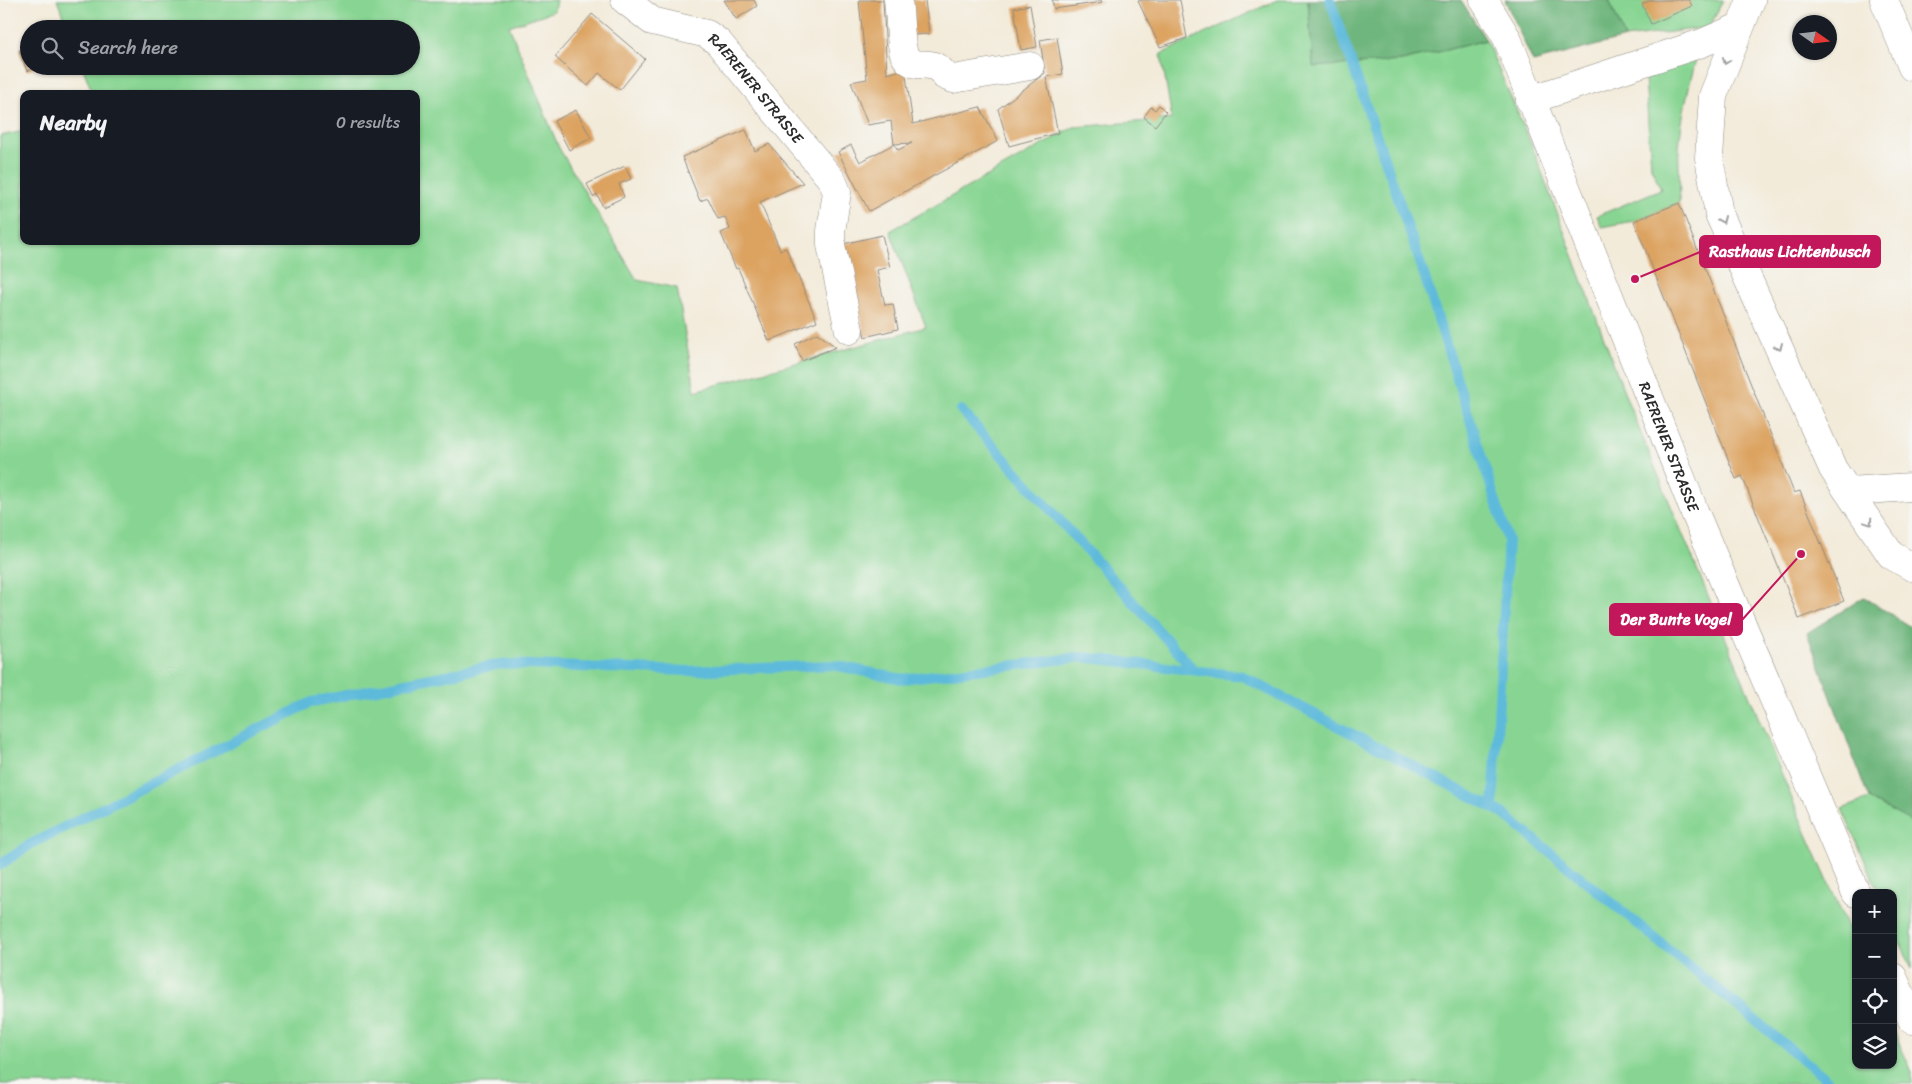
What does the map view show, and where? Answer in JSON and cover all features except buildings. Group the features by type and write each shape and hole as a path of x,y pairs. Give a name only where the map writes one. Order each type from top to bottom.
{"street":[{"name":"RAERENER STRASSE","path":"625,0 652,21 707,34 718,42 832,180 837,192 831,231 831,245 849,330"},
{"path":"898,0 903,52 908,60 918,65 932,64 940,68 945,76 952,79 1030,66"},
{"name":"RAERENER STRASSE","path":"1484,0 1507,38 1695,513 1854,889"},
{"path":"1751,0 1712,96 1709,158 1719,214 1833,469 1891,555 1912,566"},
{"path":"1884,0 1912,67"},
{"path":"1530,100 1702,43 1739,27"},
{"path":"1848,491 1912,487"},
{"path":"1894,979 1912,1020"}],"green space":[{"path":"57,0 556,0 554,11 509,26 559,148 637,280 677,288 695,391 926,327 890,231 1074,127 1172,119 1161,54 1277,0 1308,0 1313,66 1402,61 1486,40 1532,146 1628,402 1802,823 1852,936 1852,1069 1897,1069 1897,1038 1912,1072 1912,1084 0,1084 0,136 20,132 20,245 420,245 420,90 91,90 86,75 420,75 420,20 65,20"},
{"path":"1308,0 1461,0 1486,40 1402,61 1313,67"},
{"path":"1505,0 1609,0 1625,38 1533,62"},
{"path":"1609,0 1723,0 1710,27 1625,38"},
{"path":"1696,59 1681,126 1679,203 1634,221 1602,227 1597,216 1661,189 1651,167 1645,78"},
{"path":"1864,597 1912,628 1912,822 1869,799 1807,633"},
{"path":"1869,799 1912,822 1912,969 1897,935 1897,889 1877,889 1842,809"}],"waterway":[{"path":"1330,0 1420,262 1508,540 1493,808"},
{"path":"961,410 1194,670"},
{"path":"0,865 31,844 312,702 501,664 687,671 833,665 902,679 1082,657 1242,676 1501,812 1831,1084"}],"place":[{"name":"Rasthaus Lichtenbusch","path":"1635,279"},
{"name":"Der Bunte Vogel","path":"1801,554"}]}
